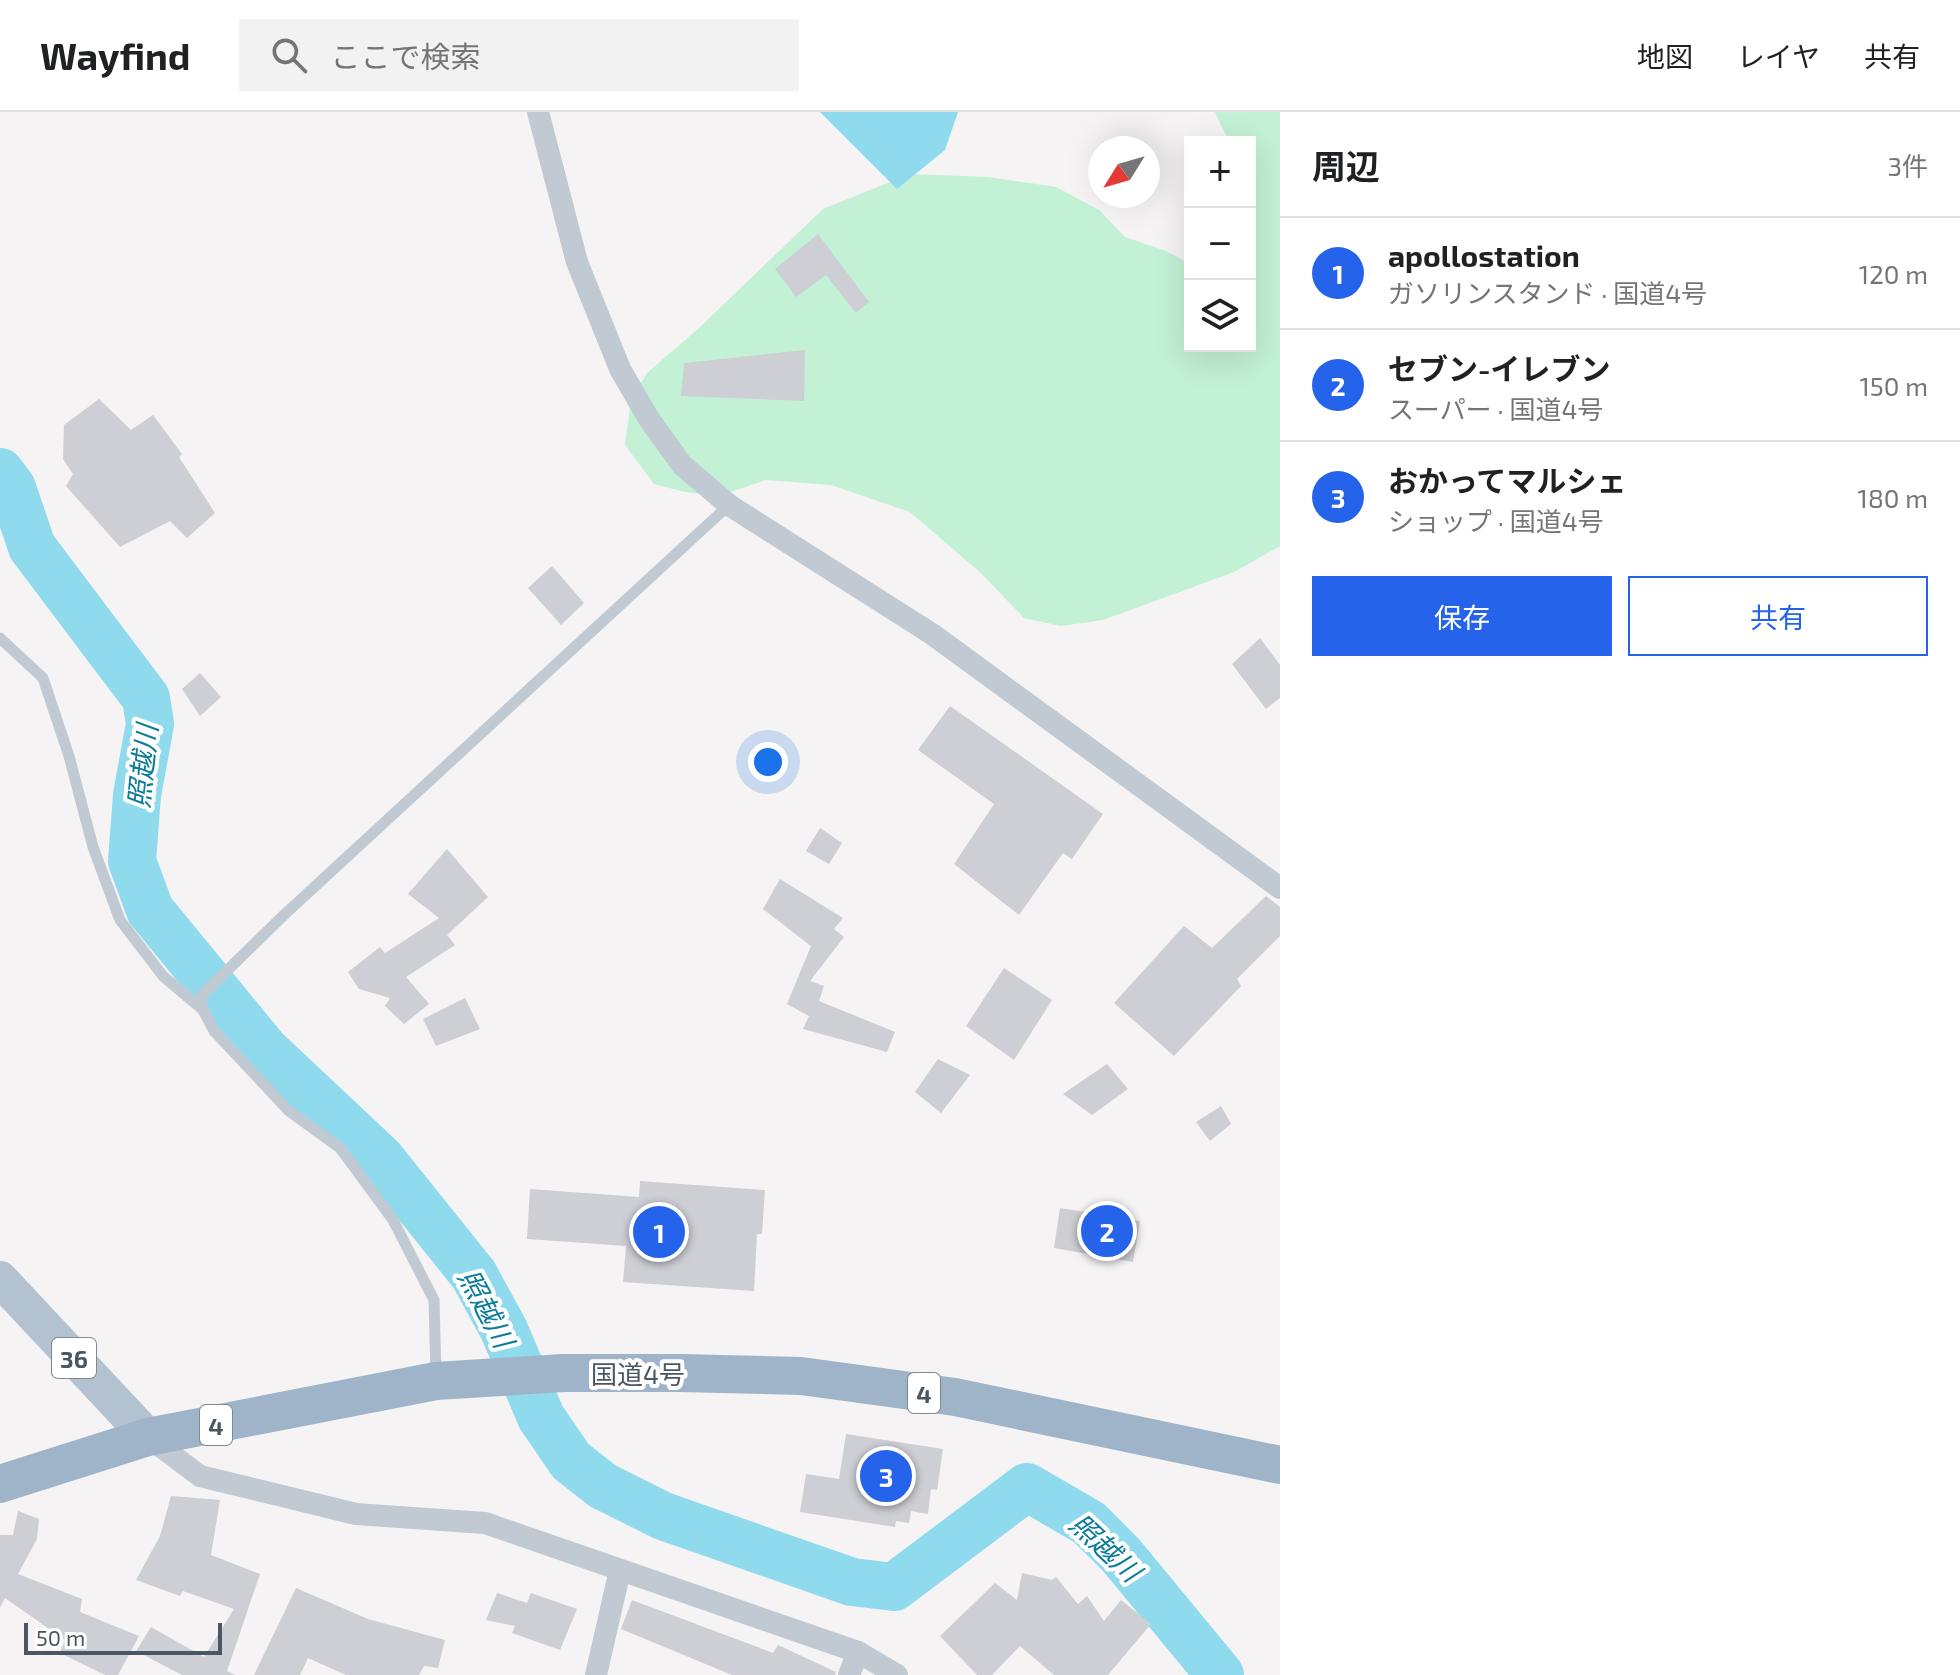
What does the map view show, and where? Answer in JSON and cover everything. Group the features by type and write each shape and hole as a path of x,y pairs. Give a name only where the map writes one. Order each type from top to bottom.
{"highway":[{"name":"国道4号","path":"0,1484 148,1437 445,1380 563,1373 801,1376 955,1397 1280,1465"}],"main road":[{"name":"36","path":"0,1279 148,1437"}],"street":[{"path":"538,112 577,262 620,369 649,419 682,465 729,505 932,634 1280,888"},
{"path":"148,1437 200,1476 356,1514 485,1523 858,1652 897,1675"},
{"path":"596,1675 620,1570"},
{"path":"849,1675 858,1652"}],"lane":[{"path":"445,1380 434,1300 393,1220 340,1148 289,1111 214,1031 203,1010 201,996 729,505"},
{"path":"0,638 43,678 69,756 93,847 120,920 163,976 203,1010"}],"green space":[{"path":"1215,112 1280,112 1280,546 1234,572 1103,620 1061,626 1024,618 982,574 910,512 831,485 766,480 719,496 685,492 654,484 625,445 631,400 647,373 699,328 823,209 910,174 988,177 1056,187 1088,204 1088,208 1099,210 1125,237 1184,261 1184,352 1256,352 1256,136 1226,136"}],"water":[{"path":"820,112 958,112 945,150 897,189"}],"building":[{"path":"818,234 869,302 856,313 826,275 796,297 775,269"},
{"path":"805,350 804,401 681,396 684,363"},
{"path":"99,399 131,430 153,415 182,454 179,457 215,513 187,538 170,521 120,547 66,486 73,474 63,459 64,425"},
{"path":"552,566 584,603 561,625 528,588"},
{"path":"1260,638 1280,665 1280,698 1266,709 1232,664"},
{"path":"200,673 221,697 200,716 182,689"},
{"path":"950,706 1103,814 1072,859 1063,853 1019,915 954,864 994,804 918,750"},
{"path":"820,828 842,843 829,864 806,851"},
{"path":"447,849 488,897 447,935 455,945 406,977 429,1004 404,1024 385,1006 390,998 359,989 348,972 380,947 385,953 439,918 408,894"},
{"path":"780,879 843,918 834,929 844,937 810,981 824,986 819,1001 895,1032 887,1052 803,1029 809,1016 787,1004 811,946 763,909"},
{"path":"1266,896 1280,907 1280,936 1237,979 1241,986 1174,1056 1114,1003 1184,926 1212,948"},
{"path":"1004,968 1052,1000 1014,1060 966,1026"},
{"path":"465,998 480,1029 436,1046 423,1019"},
{"path":"938,1059 970,1075 941,1113 915,1092"},
{"path":"1107,1064 1128,1089 1092,1115 1063,1094"},
{"path":"1221,1106 1231,1124 1210,1141 1196,1122"},
{"path":"640,1181 765,1190 762,1234 757,1234 754,1291 623,1282 626,1246 527,1239 530,1189 639,1197"},
{"path":"1060,1208 1140,1221 1133,1262 1054,1248"},
{"path":"846,1434 943,1449 937,1490 931,1489 928,1514 911,1511 909,1523 896,1521 895,1527 800,1512 806,1474 839,1479"},
{"path":"171,1496 220,1500 211,1555 260,1574 227,1671 235,1675 182,1675 136,1651 151,1627 204,1657 234,1609 183,1591 180,1596 136,1580 160,1536"},
{"path":"18,1511 39,1519 37,1539 18,1574 82,1599 80,1612 139,1636 118,1675 105,1675 60,1653 65,1640 5,1598 0,1608 0,1535 13,1535"},
{"path":"1022,1573 1052,1580 1056,1577 1078,1604 1087,1596 1104,1621 1121,1600 1151,1624 1108,1675 1054,1675 1020,1646 992,1675 977,1675 940,1636 995,1583 1017,1600"},
{"path":"296,1588 368,1619 445,1640 438,1668 424,1666 419,1675 346,1675 308,1658 300,1675 254,1675"},
{"path":"497,1593 527,1603 531,1593 577,1609 560,1650 512,1633 515,1626 486,1620"},
{"path":"632,1600 773,1653 778,1645 836,1672 835,1675 732,1675 621,1629"}],"waterway":[{"name":"照越川","path":"0,472 12,488 32,547 146,698 150,724 137,795 132,861 150,910 265,1050 381,1159 474,1275 504,1330 541,1417 571,1461 603,1486 663,1516 852,1582 894,1587 1027,1487 1089,1523 1121,1555 1220,1675"}],"place":[{"name":"セブン-イレブン","path":"1107,1231"},
{"name":"apollostation","path":"659,1232"},
{"name":"おかってマルシェ","path":"886,1476"}]}
